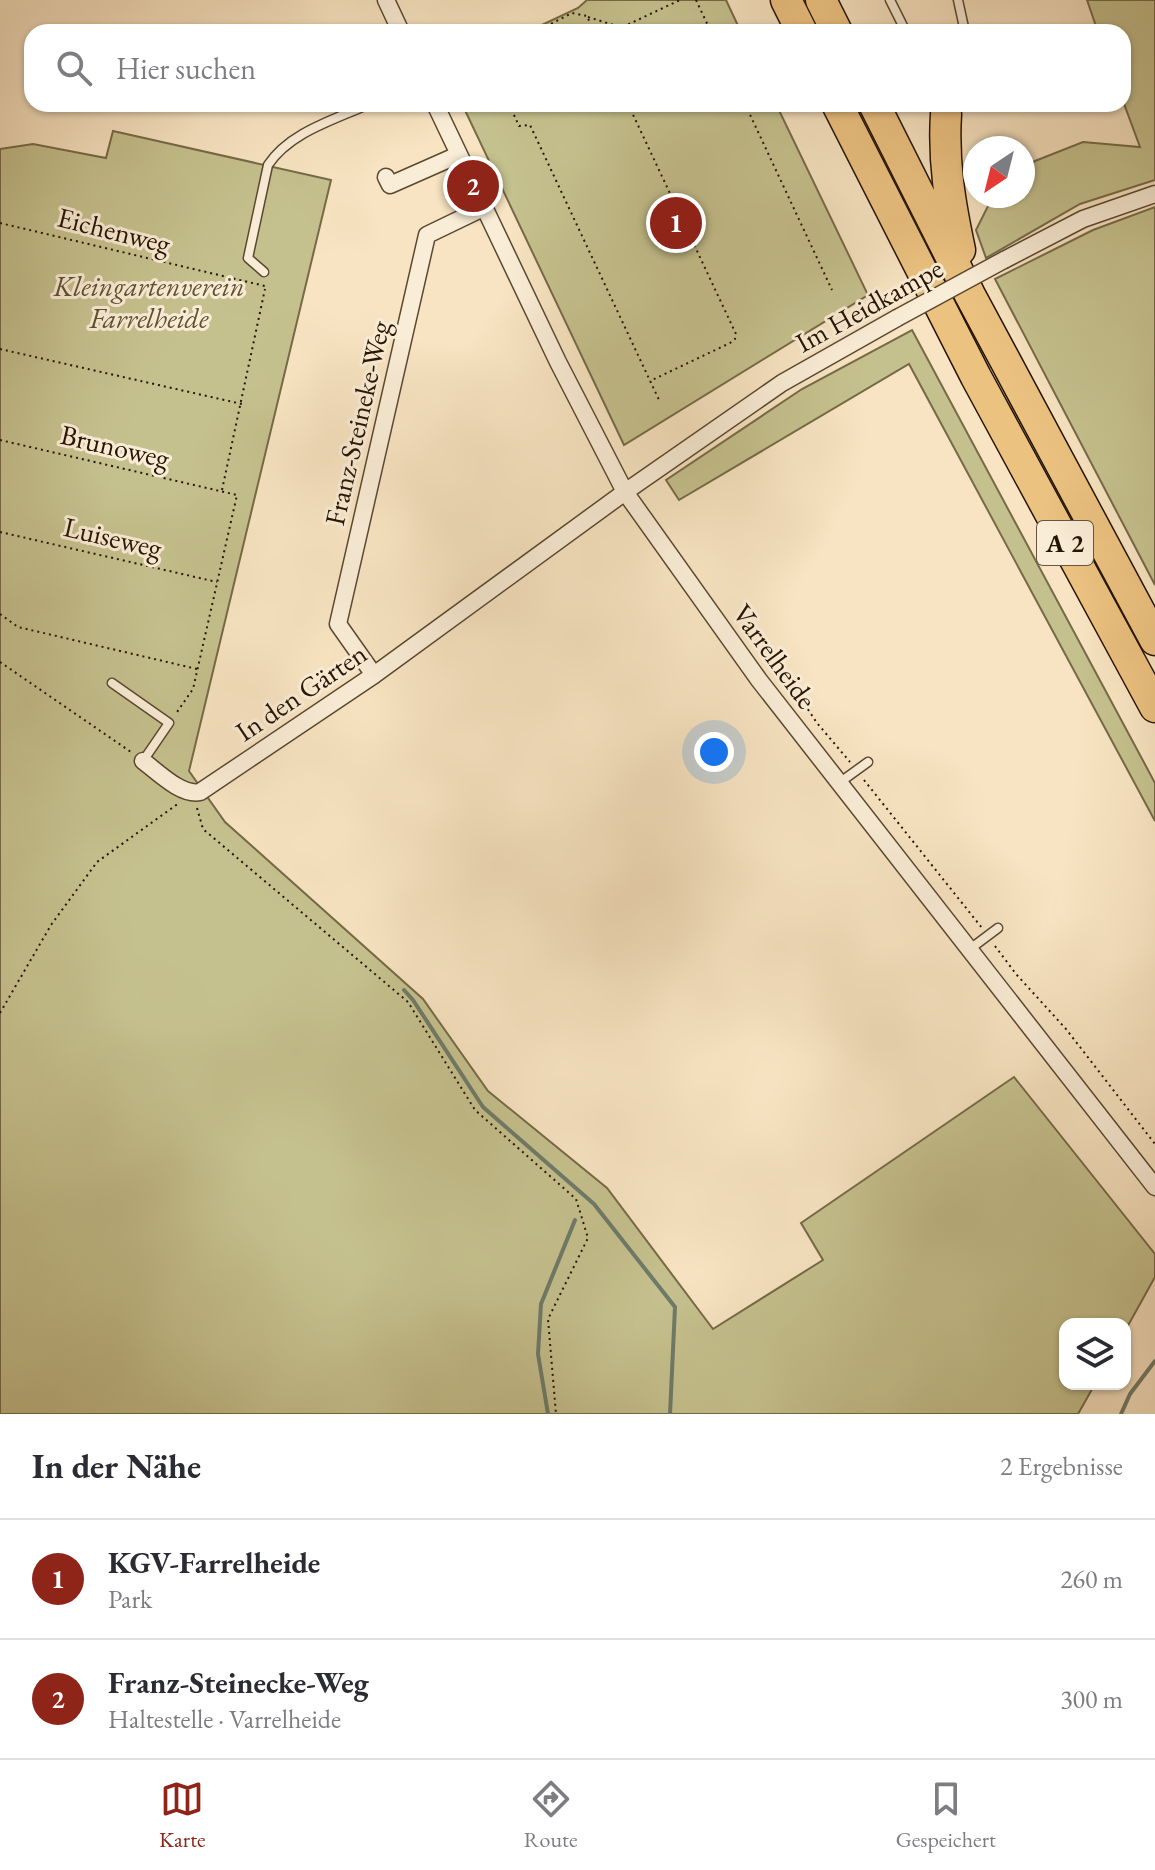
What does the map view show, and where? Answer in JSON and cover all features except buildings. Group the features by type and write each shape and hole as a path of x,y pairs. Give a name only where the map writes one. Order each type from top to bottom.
{"highway":[{"path":"786,0 798,24"},
{"path":"821,0 833,24"},
{"name":"A 2","path":"841,112 976,377 1155,707"},
{"name":"A 2","path":"878,112 970,295 1155,640"},
{"path":"945,112 944,154 950,206 970,295"}],"street":[{"path":"386,0 397,24"},
{"name":"Varrelheide","path":"439,112 483,208 625,492 759,680 1155,1187"},
{"path":"386,177 390,185 458,155"},
{"name":"Im Heidkampe","path":"625,492 782,383 897,318 1083,219 1155,194"},
{"name":"Franz-Steineke-Weg","path":"374,675 338,624 427,235 483,208"},
{"name":"In den Gärten","path":"192,794 200,792 374,675 625,492"},
{"path":"143,761 192,794"}],"lane":[{"path":"890,0 902,24"},
{"path":"958,0 963,24"},
{"path":"264,272 248,258 268,165 275,154 294,138 351,112"},
{"path":"112,683 169,723 143,761"},
{"path":"839,784 868,762"},
{"path":"969,950 998,928"}],"path":[{"path":"629,24 680,0"},
{"path":"696,0 707,24"},
{"path":"551,24 572,13 610,24"},
{"path":"587,16 590,24"},
{"path":"513,112 519,126 530,125 660,402"},
{"path":"632,112 736,334 730,343 650,381"},
{"path":"749,112 832,290"},
{"name":"Eichenweg","path":"0,223 265,286 242,404"},
{"path":"0,349 242,404 222,491 237,495 218,582 193,689 169,723"},
{"name":"Brunoweg","path":"0,440 222,491"},
{"name":"Luiseweg","path":"0,532 218,582"},
{"path":"0,614 18,627 198,669"},
{"path":"0,662 143,761"},
{"path":"759,680 775,673 788,679 817,723 1016,974 1066,1029 1155,1144"},
{"path":"0,1013 51,925 97,862 192,794 203,829 408,1002 475,1110 576,1199 588,1238 548,1319 556,1414"}],"green space":[{"path":"587,0 726,0 737,24 544,24 578,8"},
{"path":"1087,0 1155,0 1155,180 1080,204 986,258 976,230 987,208 1035,208 1035,161 1083,142 1140,147 1127,112 1131,112 1131,24 1095,24"},
{"path":"466,112 780,112 868,295 624,445"},
{"name":"Kleingartenverein Farrelheide","path":"113,131 331,180 189,771 225,822 423,999 488,1091 607,1188 713,1329 823,1260 801,1223 1014,1077 1155,1254 1155,1277 1131,1320 1059,1318 1059,1390 1092,1390 1078,1414 0,1414 0,149 33,144 106,158"},
{"path":"1155,207 1155,585 995,279 1093,230"},
{"path":"912,330 1155,783 1155,821 909,364 679,500 666,480 802,389"}],"waterway":[{"path":"404,990 483,1107 594,1204 675,1307 670,1414"},
{"path":"548,1414 538,1354 541,1304 575,1220"},
{"path":"1121,1414 1130,1394 1155,1361"}],"place":[{"name":"Franz-Steinecke-Weg","path":"473,186"},
{"name":"KGV-Farrelheide","path":"676,223"}]}
